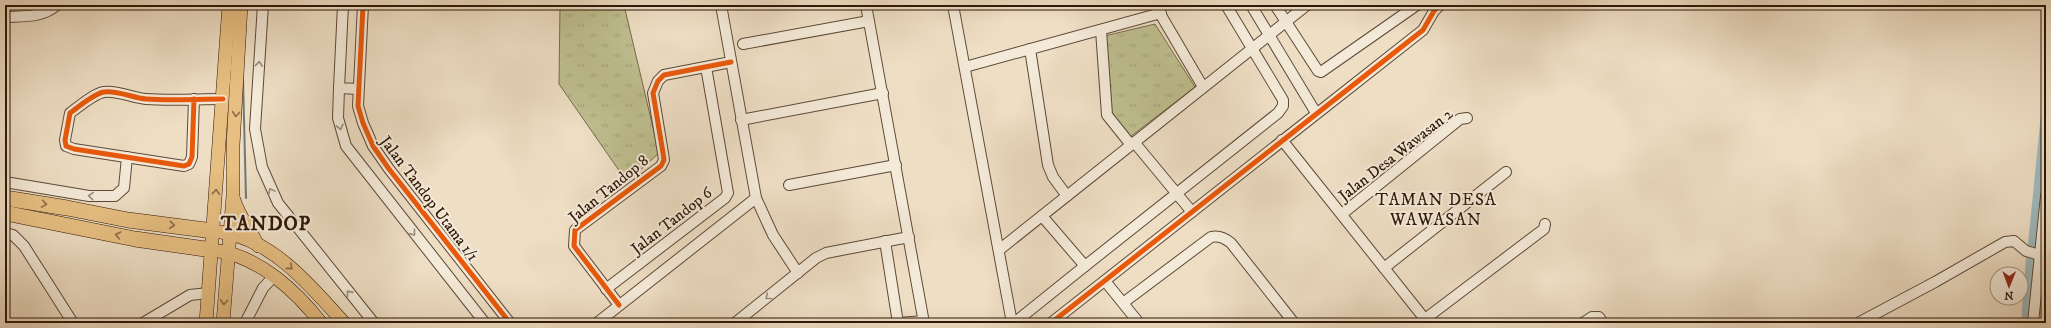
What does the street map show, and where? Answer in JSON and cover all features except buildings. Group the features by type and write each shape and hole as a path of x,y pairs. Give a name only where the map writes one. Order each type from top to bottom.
{"highway":[{"path":"5,198 128,220 213,231"},
{"path":"5,213 135,239 212,250"}],"main road":[{"path":"206,323 229,5"},
{"path":"223,323 227,253 233,196 233,145 241,5"},
{"path":"233,196 240,216 252,233 258,246"},
{"path":"213,231 229,233 258,246 284,262 300,275 344,323"},
{"path":"212,250 227,253 274,276 295,294 321,323"},
{"path":"226,280 237,267 243,265 256,266"}],"street":[{"path":"5,17 34,16 50,12 57,5"},
{"path":"263,5 255,128 262,168 278,203 374,323"},
{"path":"343,5 338,118 346,146 485,323"},
{"name":"Jalan Tandop Utama 1/1","path":"363,5 358,89 358,106 363,123 376,151 510,323"},
{"path":"721,5 756,198 773,235 798,273"},
{"path":"866,5 924,322 899,323 885,241"},
{"path":"953,5 998,250 1013,323 1278,113 1283,106 1283,100 1226,5"},
{"path":"1250,5 1316,113"},
{"path":"1275,5 1318,71 1321,72 1417,5"},
{"path":"998,250 1307,5"},
{"path":"1051,323 1423,30 1434,11 1440,5"},
{"path":"965,67 1101,30 1158,9 1203,87"},
{"path":"743,44 869,21"},
{"path":"1101,30 1107,115 1192,212"},
{"path":"1030,49 1048,165 1053,177 1066,196"},
{"name":"Jalan Tandop 8","path":"619,305 574,246 575,230 661,166 664,160 653,93 658,81 664,75 731,62"},
{"name":"Jalan Tandop 6","path":"606,289 725,198 728,189 706,67"},
{"path":"339,88 358,89"},
{"path":"194,99 192,157 189,164 184,166 127,158 66,146 65,140 70,113 100,93 111,92 154,100 194,99 223,99"},
{"path":"741,120 883,93"},
{"name":"Jalan Desa Wawasan 2","path":"1342,214 1460,119 1467,118"},
{"path":"1282,140 1426,321 1544,229 1545,224"},
{"path":"5,182 89,196 115,196 124,188 127,158"},
{"path":"788,185 896,165"},
{"path":"1384,268 1506,172"},
{"path":"2033,323 2046,196"},
{"path":"725,198 737,212"},
{"path":"597,323 756,198"},
{"path":"1042,216 1086,266"},
{"path":"5,233 13,235 24,246 73,323"},
{"path":"1123,303 1211,237 1218,236 1225,238 1231,243 1294,323"},
{"path":"735,323 798,273 826,253 909,237"},
{"path":"1858,323 1935,282 2004,242 2014,241 2026,251 2040,255"},
{"path":"245,323 263,288 274,276"},
{"path":"1105,280 1139,323"},
{"path":"143,323 190,295 208,293"},
{"path":"1583,323 1592,317 1599,317 1603,323"}],"green space":[{"path":"560,5 624,5 659,153 627,182 559,84"},
{"path":"1155,24 1195,87 1130,137 1110,113 1100,37"}],"waterway":[{"path":"243,79 246,198"},
{"path":"2032,244 2046,104"},
{"path":"2025,323 2030,258"}],"cycle path":[{"path":"363,5 358,106 363,123 373,146 389,169 510,323"},
{"path":"1051,323 1423,30 1434,11 1440,5"},
{"path":"619,305 574,246 575,230 661,166 664,160 653,93 658,81 664,75 731,62"},
{"path":"194,99 192,157 189,164 184,166 74,149 66,146 65,140 70,113 100,93 114,92 155,100 174,100 184,100 194,100 223,99"}],"district":[{"name":"TAMAN DESA WAWASAN","path":"1436,209"},
{"name":"TANDOP","path":"266,223"}]}
